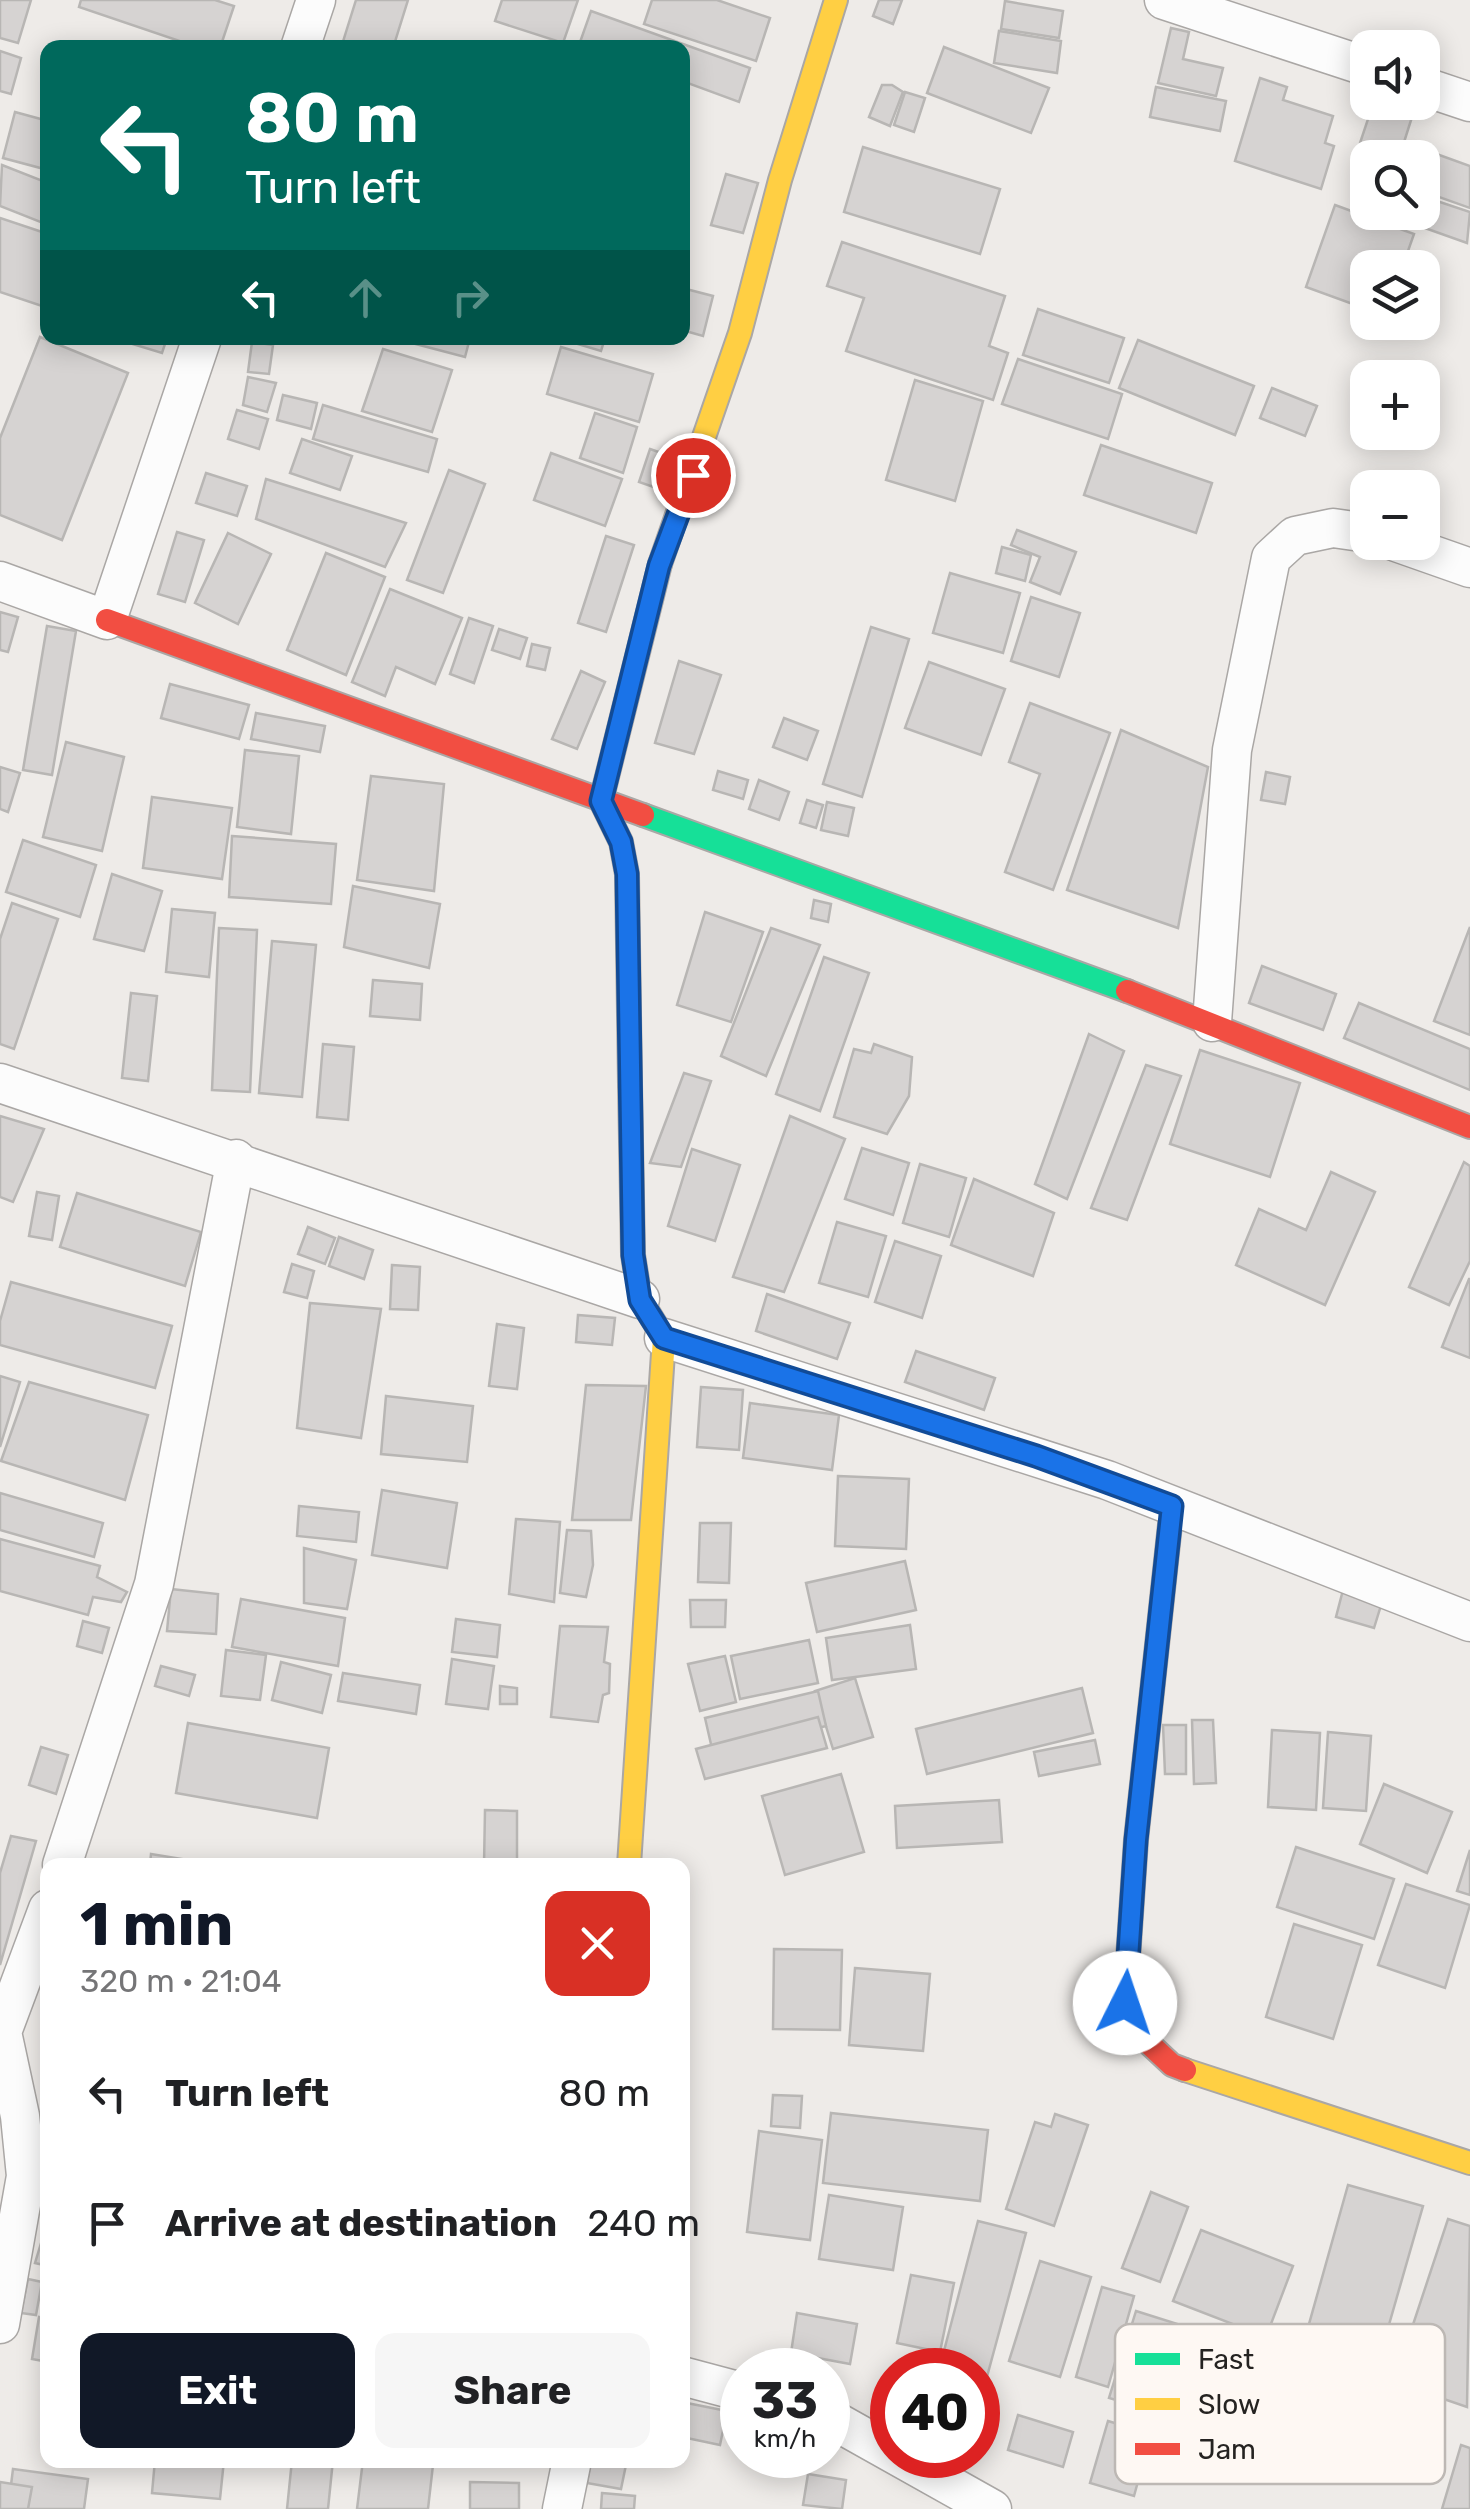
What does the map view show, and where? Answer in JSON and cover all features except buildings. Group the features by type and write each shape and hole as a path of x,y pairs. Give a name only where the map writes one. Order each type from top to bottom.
{"street":[{"path":"303,40 316,0"},
{"path":"629,1858 664,1338 640,1300 633,1255 627,874 621,842 601,801 659,566 740,333 780,180 836,0"},
{"path":"1164,0 1350,62"},
{"path":"1440,92 1470,102"},
{"path":"106,620 200,345"},
{"path":"1212,1022 1232,750 1271,558 1295,536 1333,528 1350,530"},
{"path":"1440,557 1470,568"},
{"path":"0,581 1212,1022 1470,1127"},
{"path":"0,1082 236,1159 640,1300"},
{"path":"64,1858 154,1584 236,1159"},
{"path":"664,1338 1036,1456 1470,1622"},
{"path":"1172,1506 1136,1840 1125,2003 1142,2037 1172,2064 1240,2091 1470,2163"},
{"path":"0,2324 13,2169 22,2118 2,2032 40,1930"},
{"path":"690,2378 720,2386"},
{"path":"850,2430 992,2509"},
{"path":"562,2509 570,2468"}],"traffic: fast":[{"path":"630,1084 627,874 621,842 601,801 660,564"},
{"path":"643,815 1127,991"}],"traffic: slow":[{"path":"660,564 740,333 780,180 836,0"},
{"path":"629,1858 664,1338 640,1299 633,1255 630,1084"},
{"path":"1185,2070 1470,2163"}],"traffic: jam":[{"path":"107,620 643,815"},
{"path":"1127,991 1470,1127"},
{"path":"1172,1506 1136,1840 1125,2003 1142,2037 1172,2065 1185,2070"}],"route":[{"path":"693,475 659,566 601,801 621,842 627,874 635,1167 633,1255 640,1300 664,1338 1036,1456 1172,1506 1136,1840 1125,2003"}]}
